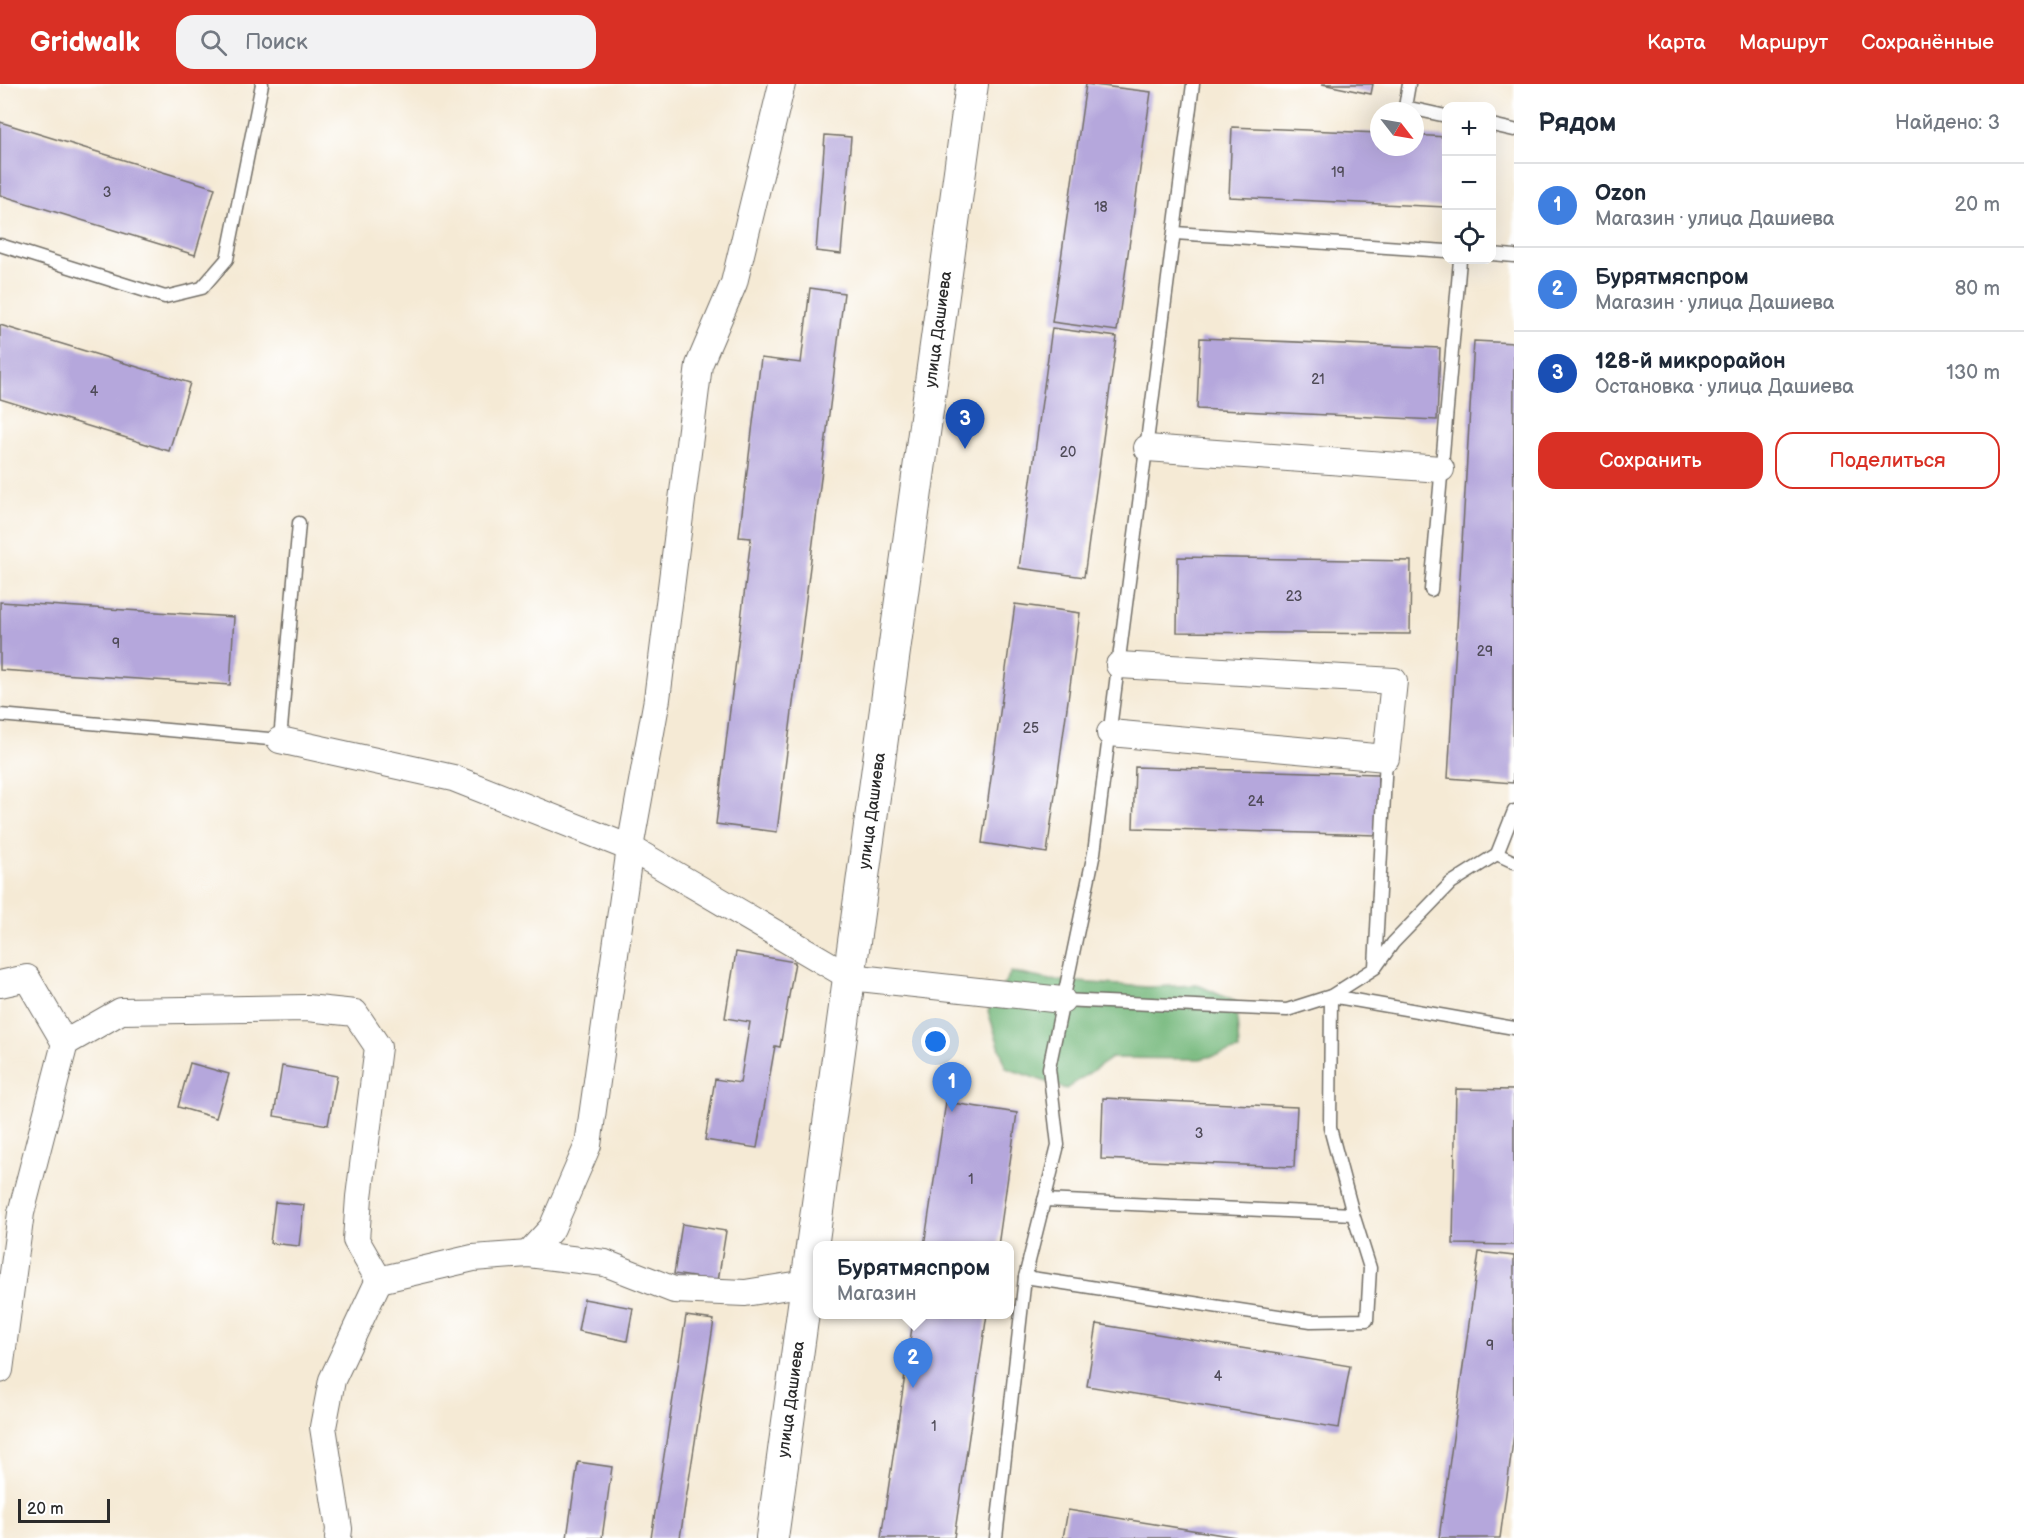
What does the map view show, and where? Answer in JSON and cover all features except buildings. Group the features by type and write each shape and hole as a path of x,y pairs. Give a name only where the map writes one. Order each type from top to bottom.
{"street":[{"path":"528,1254 552,1228 588,1145 630,848 657,699 699,365 734,283 782,84"},
{"name":"улица Дашиева","path":"772,1538 972,84"},
{"path":"1147,448 1441,469"},
{"path":"1110,733 1386,758 1394,681 1119,665"},
{"path":"280,740 453,778 630,848 850,977 1062,1000"},
{"path":"0,984 27,978 65,1043 21,1213 0,1370"},
{"path":"65,1043 121,1011 307,1008 355,1014 378,1047 356,1240 379,1280"},
{"path":"379,1280 473,1258 528,1254 605,1263 674,1290 745,1293 807,1283"},
{"path":"338,1538 339,1529 323,1427 332,1380 379,1280"}],"lane":[{"path":"0,245 165,297 202,288 227,259 262,84"},
{"path":"996,1538 1025,1277 1058,1145 1049,1068 1094,853 1193,84"},
{"path":"1409,84 1405,107 1442,115"},
{"path":"1496,126 1514,130"},
{"path":"1175,232 1442,251"},
{"path":"1496,254 1514,256"},
{"path":"1431,590 1460,264"},
{"path":"0,716 280,740 299,523"},
{"path":"1375,968 1386,758"},
{"path":"1062,1000 1287,1010 1331,996 1375,968 1393,943 1451,883 1497,854 1514,811"},
{"path":"1497,854 1514,862"},
{"path":"1331,996 1514,1029"},
{"path":"1025,1277 1311,1322 1367,1320 1370,1268 1330,1128 1331,996"},
{"path":"1044,1200 1353,1214"}],"green space":[{"path":"1011,972 1050,980 1148,987 1198,985 1236,1002 1239,1050 1200,1059 1111,1058 1066,1089 1006,1068 988,1011"}],"place":[{"name":"128-й микрорайон","path":"965,449"},
{"name":"Ozon","path":"952,1112"},
{"name":"Бурятмяспром","path":"913,1388"}]}
